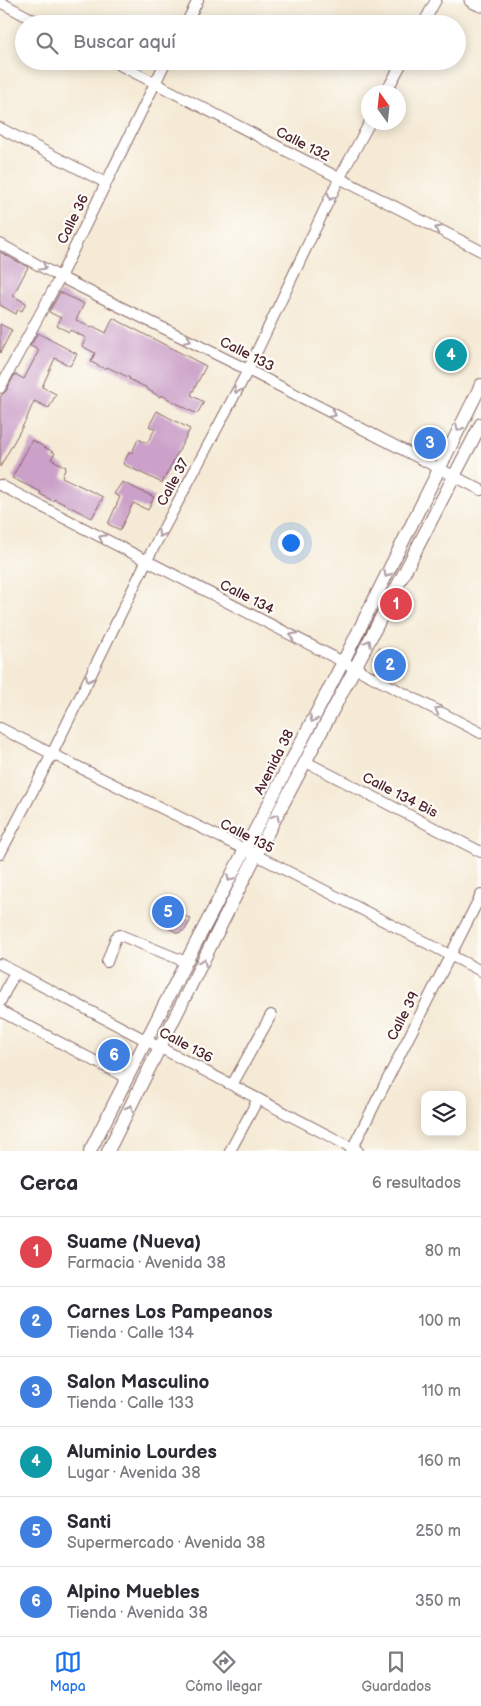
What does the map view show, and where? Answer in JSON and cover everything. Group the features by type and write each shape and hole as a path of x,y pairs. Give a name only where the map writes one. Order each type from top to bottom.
{"highway":[{"path":"472,0 481,4"}],"main road":[{"name":"Avenida 38","path":"108,1151 160,1047 251,852 343,662 481,385"},
{"name":"Avenida 38","path":"90,1151 186,962 306,762 481,424"}],"street":[{"path":"190,15 198,0"},
{"path":"428,15 436,0"},
{"path":"0,2 24,15"},
{"name":"Calle 132","path":"129,70 481,251"},
{"name":"Calle 36","path":"0,388 60,277 162,70"},
{"path":"390,85 398,70"},
{"path":"0,128 106,184"},
{"name":"Calle 37","path":"0,854 52,754 147,560 248,370 339,178 366,130"},
{"name":"Calle 133","path":"0,244 60,277 248,370 481,490"},
{"name":"Calle 134","path":"0,485 481,733"},
{"name":"Calle 135","path":"0,728 251,852 481,971"},
{"name":"Calle 134 Bis","path":"306,762 481,852"},
{"name":"Calle 39","path":"354,1150 481,895"},
{"path":"107,962 116,937 120,935 186,962"},
{"name":"Calle 136","path":"0,964 354,1150"},
{"path":"0,1002 15,972"},
{"path":"0,1009 4,1013 127,1078"},
{"path":"232,1085 271,1015"},
{"path":"230,1151 258,1099"}],"building":[{"path":"0,252 28,267 13,296 26,303 22,311 18,309 16,314 0,305"},
{"path":"60,292 84,304 76,320 106,333 113,318 206,366 191,395 204,402 197,414 161,395 160,397 130,378 91,362 95,353 82,346 86,338 57,326 61,318 49,312"},
{"path":"0,324 12,330 0,353"},
{"path":"38,333 77,354 70,366 55,358 42,387 56,394 49,408 34,401 26,420 0,467 0,397 6,391 15,374 24,379 39,350 30,346"},
{"path":"443,343 465,354 459,367 437,356"},
{"path":"157,411 190,429 162,483 123,464 130,451 132,453 138,439 147,443 155,429 149,426"},
{"path":"32,440 55,453 51,459 66,467 62,477 103,497 92,518 54,499 53,501 40,494 41,492 12,478"},
{"path":"122,482 154,497 148,510 133,503 120,530 108,524 120,497 114,494"},
{"path":"379,648 405,662 396,678 377,668 374,657"},
{"path":"163,905 191,919 185,930 178,933 155,921"}],"place":[{"name":"Aluminio Lourdes","path":"451,355"},
{"name":"Salon Masculino","path":"430,443"},
{"name":"Suame (Nueva)","path":"396,604"},
{"name":"Carnes Los Pampeanos","path":"390,665"},
{"name":"Santi","path":"168,912"},
{"name":"Alpino Muebles","path":"114,1055"}]}
